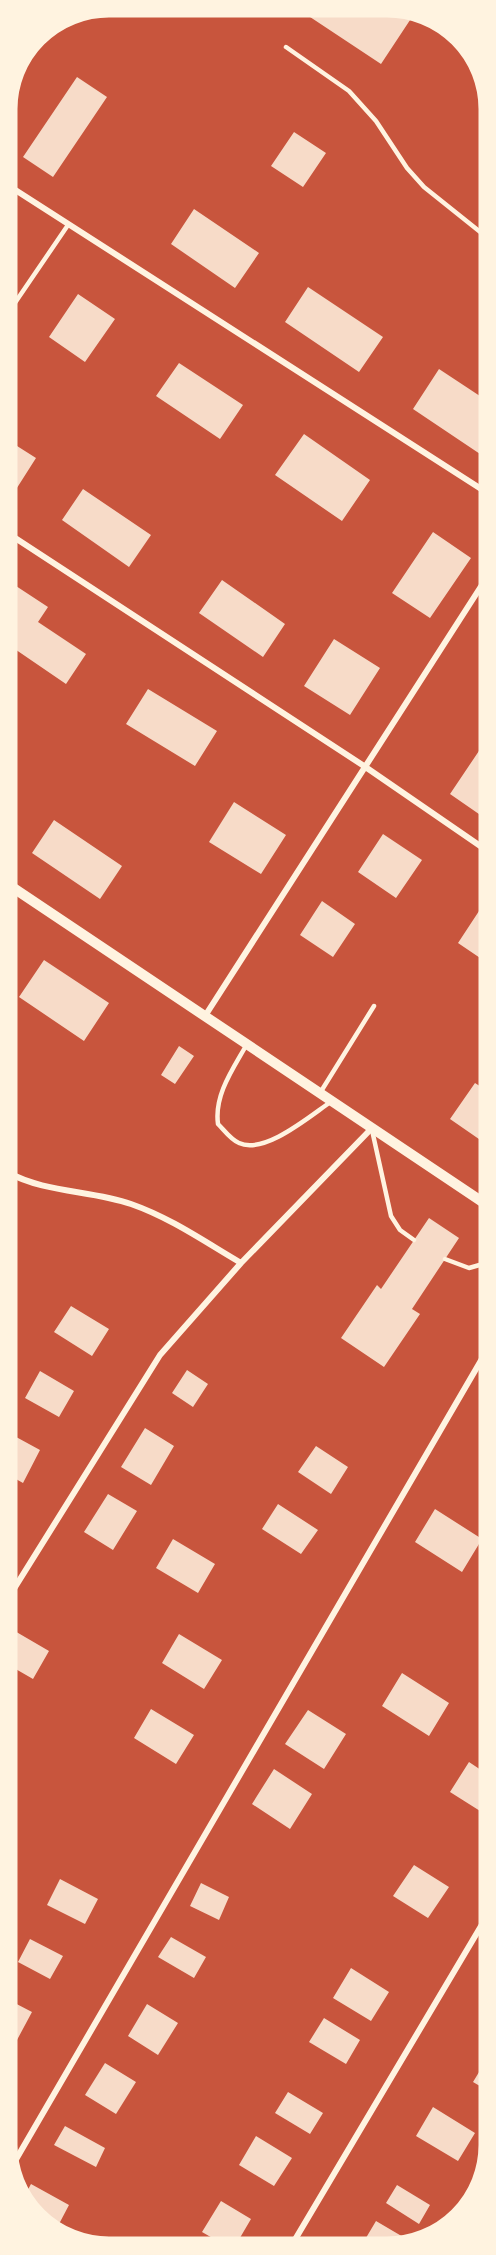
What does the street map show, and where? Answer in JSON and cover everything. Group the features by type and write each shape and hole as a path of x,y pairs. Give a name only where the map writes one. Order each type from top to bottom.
{"street":[{"path":"17,191 480,488"},
{"path":"17,539 364,766 480,846"},
{"path":"205,1016 480,588"},
{"path":"17,890 479,1201"},
{"path":"17,1584 160,1355 241,1263 372,1128"},
{"path":"17,1176 48,1187 130,1204 164,1218 241,1263"},
{"path":"17,2158 479,1363"},
{"path":"296,2238 479,1929"}],"lane":[{"path":"286,47 350,91 376,121 407,168 424,186 480,232"},
{"path":"17,300 68,225"},
{"path":"320,1093 374,1006"},
{"path":"247,1044 227,1079 216,1110 218,1124 239,1143 253,1146 271,1142 332,1101"},
{"path":"372,1128 391,1216 400,1230 414,1240"},
{"path":"445,1260 469,1268 479,1265"}],"building":[{"path":"310,17 387,17 410,20 381,64"},
{"path":"77,77 107,97 53,177 23,157"},
{"path":"294,132 326,153 303,187 271,166"},
{"path":"194,209 259,253 235,288 171,244"},
{"path":"308,287 383,337 359,372 285,322"},
{"path":"78,294 115,319 85,362 49,337"},
{"path":"179,363 243,405 220,439 156,396"},
{"path":"439,369 480,396 480,454 413,409"},
{"path":"304,434 370,480 342,521 275,475"},
{"path":"17,446 36,458 17,488"},
{"path":"83,489 151,535 129,567 62,520"},
{"path":"433,532 471,558 430,618 392,593"},
{"path":"222,580 285,624 263,657 199,613"},
{"path":"17,587 48,607 38,622 86,654 66,684 17,651"},
{"path":"334,639 380,668 350,715 304,686"},
{"path":"148,689 217,731 195,766 126,724"},
{"path":"480,750 480,815 450,794"},
{"path":"234,802 286,835 261,874 209,842"},
{"path":"54,820 122,866 100,899 32,853"},
{"path":"383,834 422,860 396,898 358,872"},
{"path":"322,901 355,924 333,957 300,935"},
{"path":"480,910 480,958 458,943"},
{"path":"44,960 109,1003 84,1041 19,997"},
{"path":"179,1046 194,1056 175,1084 161,1075"},
{"path":"475,1083 480,1086 479,1139 450,1119"},
{"path":"429,1218 459,1238 412,1309 420,1314 384,1367 341,1338 377,1285 381,1289"},
{"path":"71,1306 109,1329 92,1356 54,1332"},
{"path":"187,1370 208,1384 193,1407 172,1393"},
{"path":"40,1371 74,1391 59,1417 25,1398"},
{"path":"145,1428 174,1446 151,1485 121,1467"},
{"path":"17,1437 40,1450 23,1483 17,1480"},
{"path":"316,1446 348,1467 331,1494 298,1472"},
{"path":"108,1494 137,1511 113,1550 84,1532"},
{"path":"278,1504 318,1530 301,1554 262,1529"},
{"path":"435,1509 479,1537 479,1543 462,1572 415,1542"},
{"path":"173,1539 215,1564 198,1593 156,1568"},
{"path":"17,1632 49,1651 33,1679 17,1670"},
{"path":"179,1634 222,1660 204,1689 162,1663"},
{"path":"402,1673 449,1703 429,1736 382,1706"},
{"path":"151,1709 194,1735 176,1764 134,1738"},
{"path":"308,1710 346,1734 324,1769 285,1744"},
{"path":"469,1762 479,1769 479,1810 450,1792"},
{"path":"274,1769 312,1794 290,1829 252,1804"},
{"path":"414,1865 449,1887 428,1918 393,1896"},
{"path":"60,1879 98,1899 85,1924 47,1905"},
{"path":"201,1883 229,1897 219,1920 190,1906"},
{"path":"171,1937 206,1957 194,1978 158,1957"},
{"path":"30,1939 63,1956 50,1979 18,1962"},
{"path":"351,1968 389,1992 371,2021 333,1998"},
{"path":"17,2004 32,2012 17,2040"},
{"path":"147,2004 178,2023 158,2055 128,2036"},
{"path":"324,2018 360,2040 346,2064 309,2042"},
{"path":"105,2063 136,2082 116,2114 85,2095"},
{"path":"479,2072 479,2086 473,2082"},
{"path":"288,2092 323,2113 310,2134 275,2113"},
{"path":"433,2107 475,2133 458,2161 416,2136"},
{"path":"65,2126 105,2148 96,2167 54,2145"},
{"path":"256,2136 292,2158 274,2186 239,2165"},
{"path":"31,2184 69,2205 59,2224 39,2207 28,2189"},
{"path":"397,2185 430,2205 419,2224 386,2203"},
{"path":"221,2201 251,2219 240,2238 212,2238 202,2232"},
{"path":"376,2221 403,2237 399,2238 366,2238"}]}
